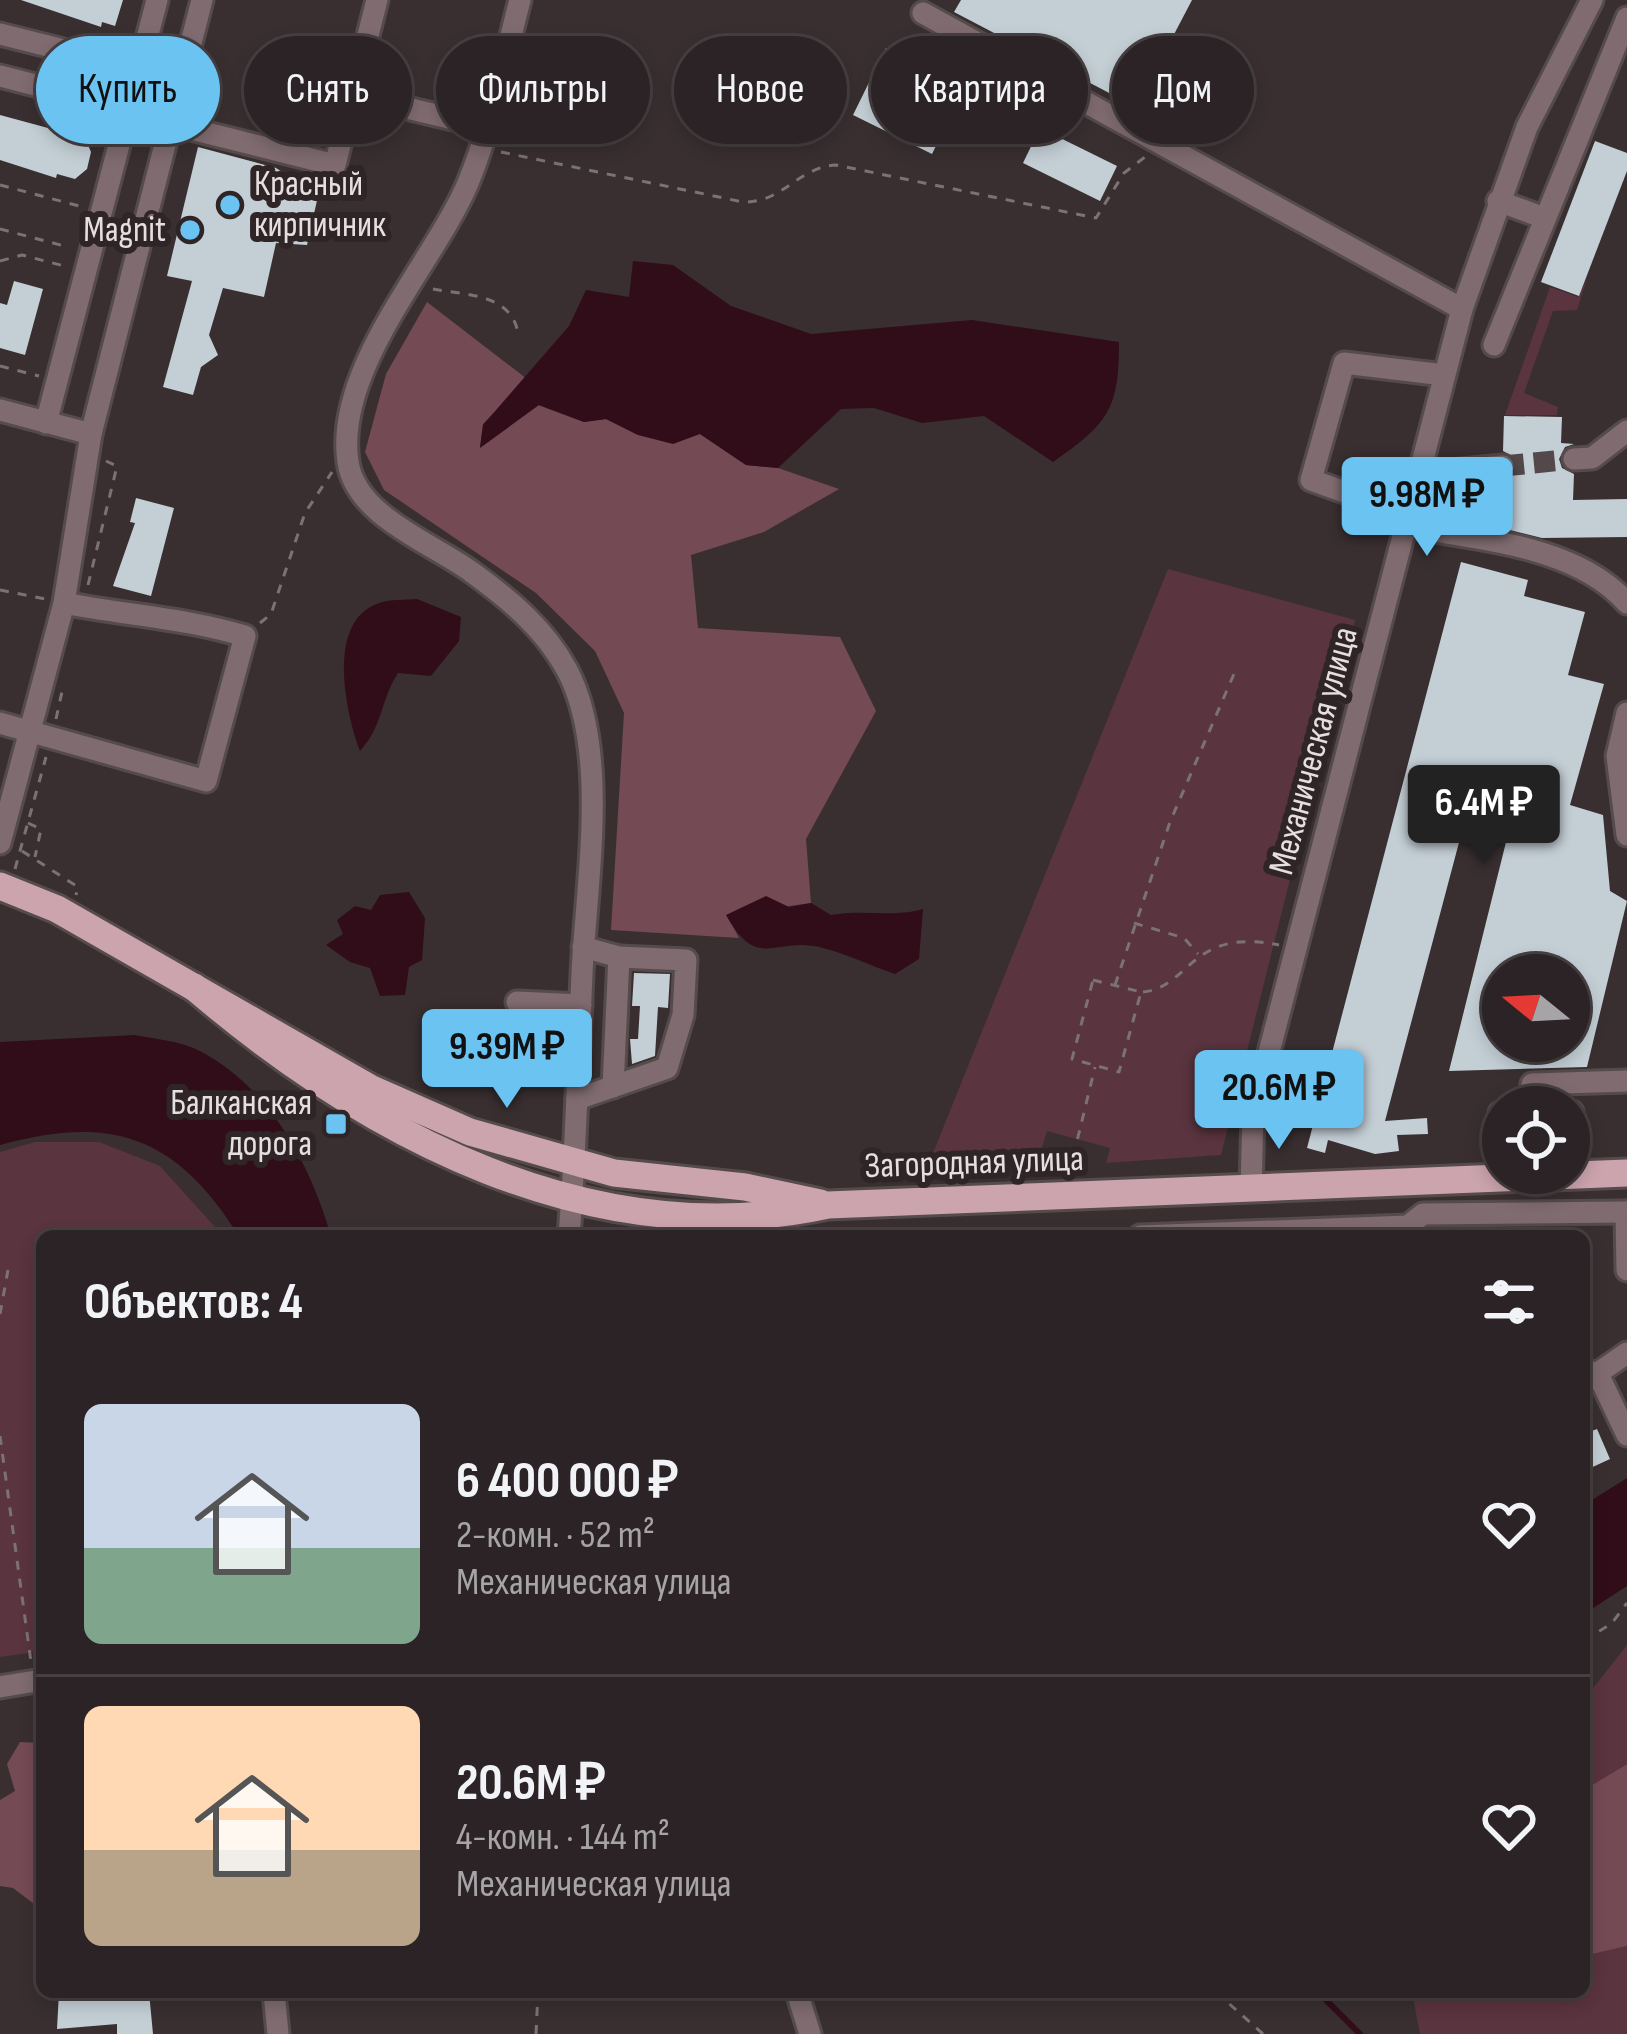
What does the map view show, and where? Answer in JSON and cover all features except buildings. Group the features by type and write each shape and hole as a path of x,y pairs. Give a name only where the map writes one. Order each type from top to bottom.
{"main road":[{"name":"Загородная улица","path":"0,886 57,909 406,1106 574,1164 657,1180 745,1187 827,1205"},
{"name":"Загородная улица","path":"194,987 265,1048 388,1126 463,1162 572,1198 732,1218 772,1217 827,1205 1627,1173"}],"street":[{"path":"148,36 157,0"},
{"path":"193,36 202,0"},
{"path":"367,36 376,0"},
{"path":"511,36 520,0"},
{"name":"Механическая улица","path":"1251,1189 1253,1114 1462,309 1527,127 1592,0"},
{"path":"923,13 1462,309"},
{"path":"1494,345 1542,217 1627,18"},
{"path":"0,34 36,43"},
{"path":"0,76 36,85"},
{"path":"46,423 84,261 119,144"},
{"path":"10,847 30,731 64,603 91,434 166,144"},
{"path":"251,144 335,165 340,144"},
{"path":"482,144 447,224 413,273 379,337 348,434 348,465 361,493 382,514 524,614 566,669 582,704 590,748 569,1230"},
{"path":"1498,201 1542,217"},
{"path":"1444,375 1344,362 1311,480 1408,520 1532,550 1612,586 1627,603"},
{"path":"0,410 91,434"},
{"path":"1574,459 1592,458 1627,431"},
{"path":"1419,474 1503,466"},
{"path":"0,724 206,781 244,636 194,621 64,603"},
{"path":"1627,713 1617,755 1627,835"},
{"path":"577,1099 667,1068 683,1015 686,960 619,957 584,947"},
{"path":"613,1088 619,957"},
{"path":"517,1002 581,1005"},
{"path":"1532,1086 1627,1081"},
{"path":"1301,1230 1408,1226 1423,1214 1626,1212 1627,1270"},
{"path":"1590,1374 1627,1353"},
{"path":"1590,1375 1627,1367"},
{"path":"1590,1377 1627,1435"},
{"path":"0,1687 36,1681"},
{"path":"275,1998 278,2034"},
{"path":"798,1998 810,2034"}],"path":[{"path":"497,144 521,160 559,162 743,202 763,203 812,169 836,165 1096,218 1124,173 1166,146"},
{"path":"0,185 102,212"},
{"path":"0,230 84,261"},
{"path":"0,261 22,255 84,261"},
{"path":"413,273 431,288 491,299 516,322 518,333"},
{"path":"0,366 58,381"},
{"path":"244,636 271,614 305,513 332,472 348,465"},
{"path":"0,590 64,603"},
{"path":"1115,986 1132,922 1238,667"},
{"path":"28,823 41,829 35,859"},
{"path":"10,847 78,887 75,902"},
{"path":"1132,922 1184,938 1198,954"},
{"path":"1141,992 1119,1072 1072,1059 1094,980 1154,991 1198,954 1236,941 1286,946"},
{"path":"1068,1196 1068,1168 1096,1065"},
{"path":"0,1314 8,1270"},
{"path":"0,1436 16,1580 36,1672"},
{"path":"1590,1637 1612,1623 1627,1603"},
{"path":"536,2034 538,1998"},
{"path":"1223,1998 1263,2034"}],"shaded area":[{"path":"633,261 673,265 731,306 811,334 972,320 1119,342 1113,399 1098,425 1053,462 984,416 922,423 874,408 841,409 778,468 746,465 700,434 673,444 638,435 606,419 584,422 539,405 480,448 483,425 569,326 586,290 629,297"},
{"path":"1587,279 1577,310 1553,311 1524,393 1558,407 1557,415 1505,415 1550,287 1578,297"},
{"path":"427,302 527,379 483,424 480,447 538,405 584,422 606,419 638,435 700,434 746,465 778,468 839,489 764,532 691,555 698,628 840,637 876,711 806,839 811,903 727,915 739,938 611,930 624,713 595,651 536,593 384,490 365,452 386,374"},
{"path":"1168,569 1355,620 1221,1155 1106,1163 1110,1148 1047,1131 1036,1168 925,1173"},
{"path":"417,599 461,617 459,641 431,676 398,673 360,751 349,714 344,670 351,628 362,613 379,603"},
{"path":"409,892 425,918 422,960 409,967 405,995 380,996 370,968 350,962 326,945 343,934 337,920 355,906 371,910 380,895"},
{"path":"766,896 789,907 811,903 831,915 923,909 919,959 895,974 823,948 758,948 737,933 726,915"},
{"path":"135,1035 198,1050 223,1065 266,1105 298,1155 329,1230 235,1230 191,1175 138,1141 76,1132 0,1145 0,1042"},
{"path":"35,1142 99,1142 160,1166 218,1230 36,1230 36,1652 0,1657 0,1152"},
{"path":"1627,1478 1627,1586 1590,1610 1590,1501"},
{"path":"1627,1645 1627,1764 1590,1786 1590,1692"},
{"path":"20,1742 36,1743 36,1905 13,1888 0,1886 0,1800 15,1791 7,1764"},
{"path":"1627,1764 1627,1946 1590,1955 1590,1786"},
{"path":"1627,1946 1627,2034 1420,2034 1413,1998 1590,1998 1590,1955"}],"waterway":[{"path":"1324,1998 1360,2034"}],"tunnel":[{"path":"1503,466 1574,459"}],"place":[{"name":"Красный кирпичник","path":"230,205"},
{"name":"Magnit","path":"190,230"},
{"name":"Балканская дорога","path":"336,1124"}]}
